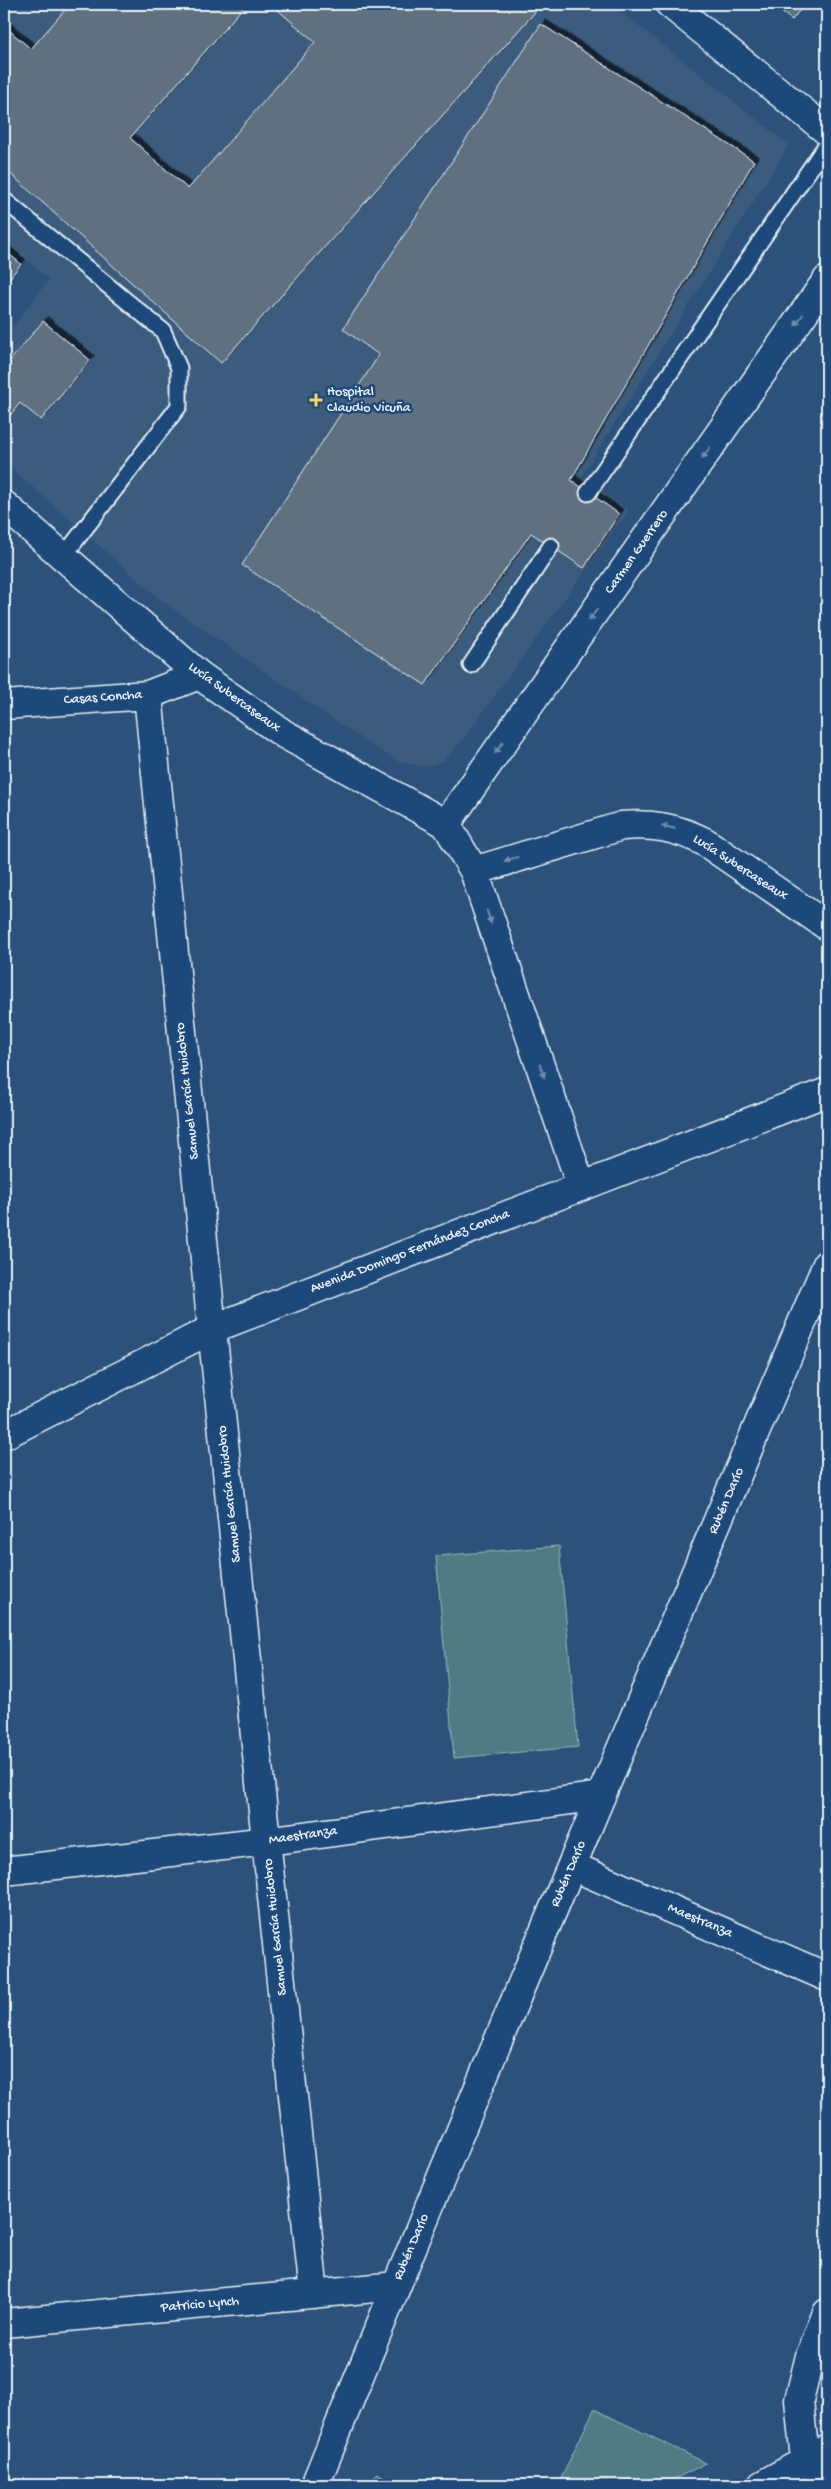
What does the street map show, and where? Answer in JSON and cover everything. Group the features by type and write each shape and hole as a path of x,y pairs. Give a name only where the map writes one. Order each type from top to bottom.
{"street":[{"path":"670,4 827,131"},
{"name":"Carmen Guerrero","path":"446,824 827,280"},
{"name":"Lucía Subercaseaux","path":"4,505 199,675 284,734 446,824"},
{"name":"Casas Concha","path":"4,705 148,695 199,675"},
{"name":"Samuel García Huidobro","path":"148,695 212,1329 314,2294"},
{"path":"446,824 474,871 581,1186"},
{"name":"Lucía Subercaseaux","path":"474,871 622,826 642,824 663,826 685,832 705,842 827,926"},
{"name":"Avenida Domingo Fernández Concha","path":"4,1435 212,1329 827,1092"},
{"name":"Rubén Darío","path":"316,2485 396,2286 601,1796 827,1264"},
{"name":"Maestranza","path":"4,1871 267,1841 601,1796"},
{"name":"Maestranza","path":"572,1866 827,1976"},
{"name":"Patricio Lynch","path":"4,2324 396,2286"},
{"path":"762,2485 820,2462 799,2400 810,2356 827,2313"}],"lane":[{"path":"588,493 827,144"},
{"path":"4,200 163,331 179,368 178,406 63,557"},
{"path":"471,665 552,546"}],"shaded area":[{"name":"Hospital Claudio Vicuña","path":"4,4 611,4 789,145 581,477 629,510 462,741 443,761 433,765 421,766 397,761 359,737 162,601 4,462 4,338 49,279 4,242"}],"green space":[{"path":"559,1546 578,1747 454,1758 436,1556"},
{"path":"594,2409 706,2463 663,2485 558,2485"},
{"path":"376,2473 402,2485 371,2485"}],"building":[{"path":"70,4 246,4 130,138 188,189 315,42 271,4 528,4 536,11 221,363 4,168 4,26 31,49"},
{"path":"771,4 805,4 792,20"},
{"path":"541,24 754,161 571,480 619,514 584,568 531,533 425,685 242,565 379,355 343,329"},
{"path":"4,250 21,264 4,285"},
{"path":"43,321 90,360 41,420 20,403 4,423 4,368"}],"place":[{"name":"Hospital Claudio Vicuña","path":"316,400"}]}
